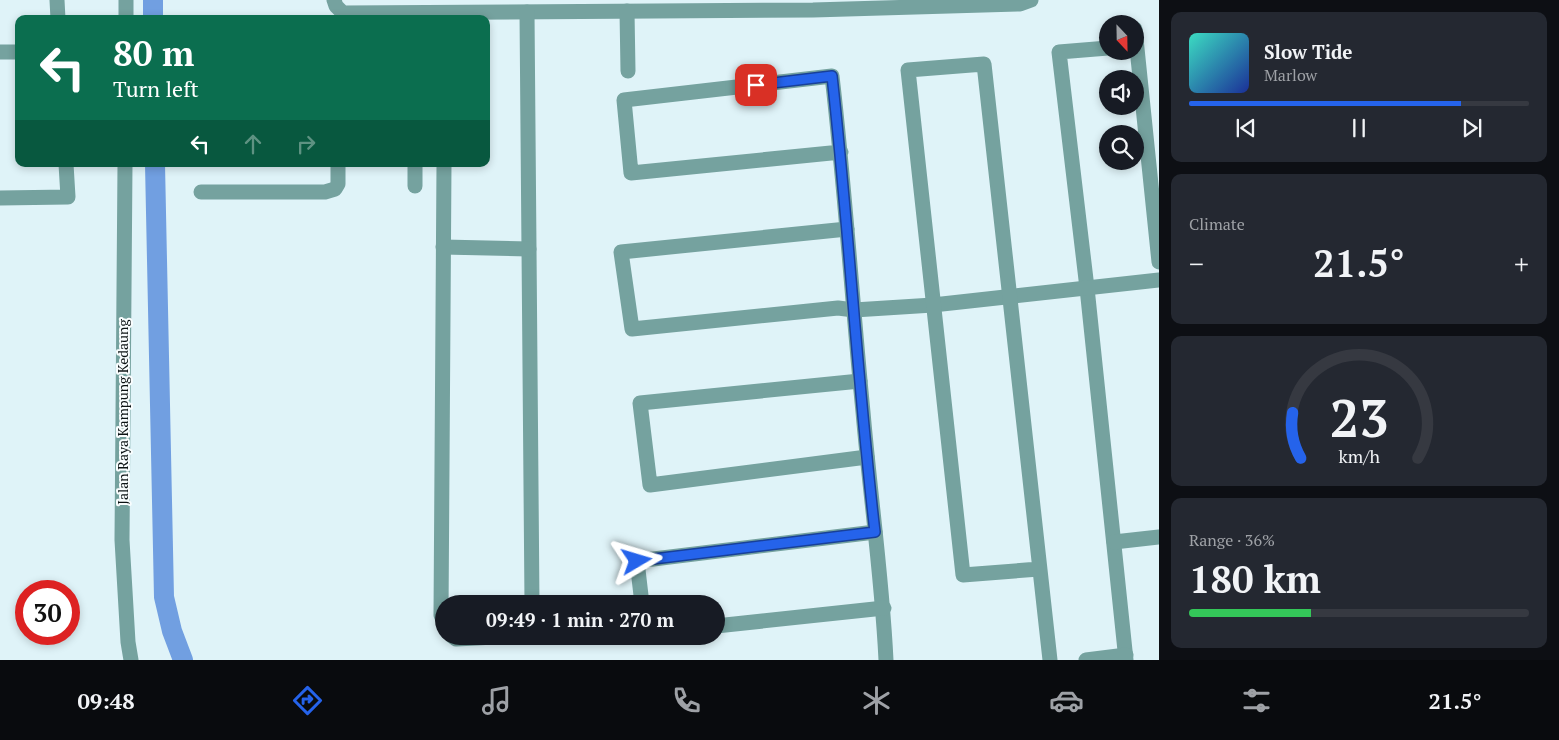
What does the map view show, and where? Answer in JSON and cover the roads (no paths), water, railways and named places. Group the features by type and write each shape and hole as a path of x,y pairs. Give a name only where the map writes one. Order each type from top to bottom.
{"street":[{"path":"57,0 58,15"},
{"path":"126,0 126,15"},
{"path":"334,0 342,15"},
{"path":"445,15 527,12 585,6 627,11 813,5 1020,4 1031,0"},
{"path":"627,11 628,71"},
{"path":"527,12 532,595"},
{"path":"1086,660 1126,658 1087,288 1059,52 1099,49"},
{"path":"0,52 15,52"},
{"path":"1137,60 1159,262"},
{"path":"1039,569 964,575 908,70 984,64 1050,660"},
{"path":"841,152 631,172 624,100 832,76 841,152 867,457 884,608 886,660"},
{"path":"0,198 68,197 66,167"},
{"name":"Jalan Raya Kampung Kedaung","path":"125,167 122,540 128,642 131,660"},
{"path":"201,192 325,192 335,189 338,184 338,167"},
{"path":"415,167 416,186"},
{"path":"441,595 444,167"},
{"path":"847,229 621,252 632,329 838,308 854,310 933,305 1159,280"},
{"path":"443,247 529,249"},
{"path":"860,381 640,403 650,486 867,457"},
{"path":"641,595 637,561 875,532"},
{"path":"1114,542 1159,537"},
{"path":"725,625 884,608"}],"waterway":[{"path":"153,0 153,15"},
{"path":"155,167 164,597 172,631 183,660"}]}
